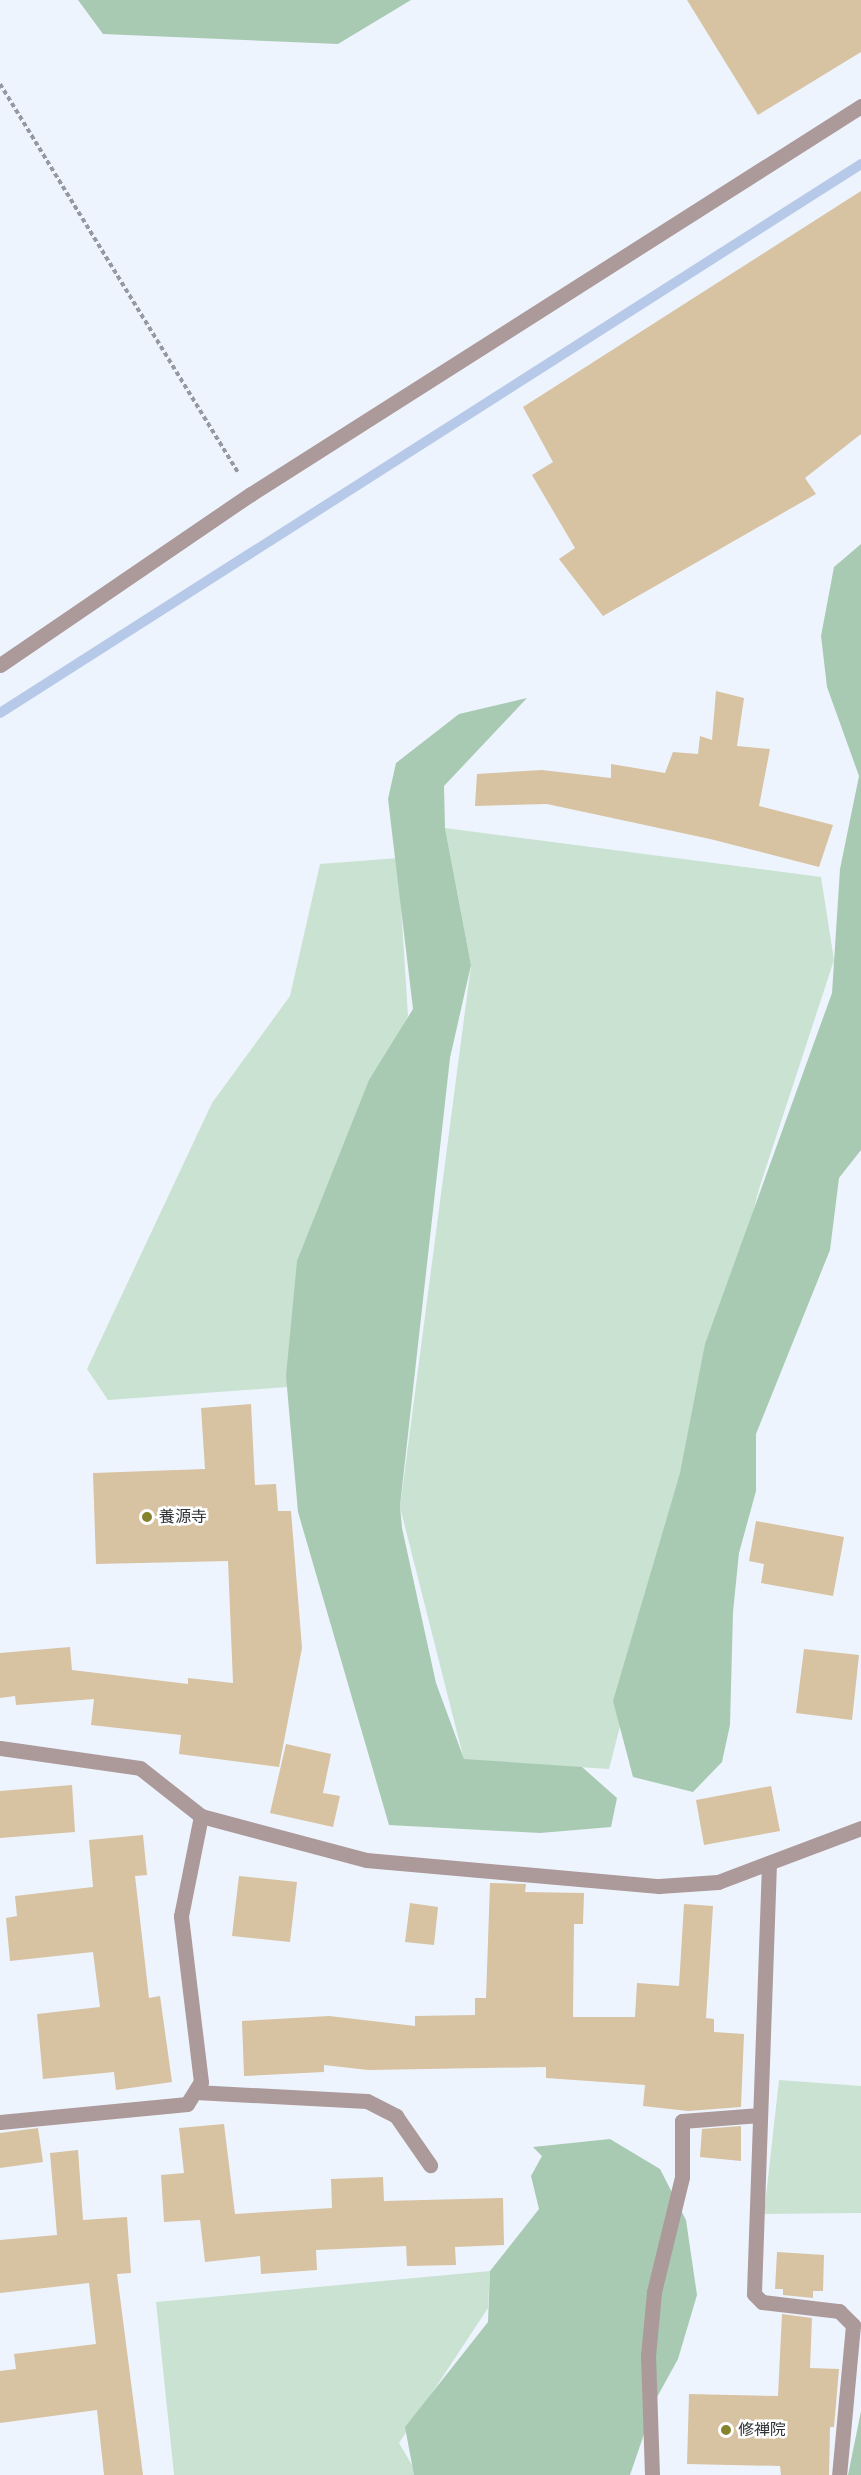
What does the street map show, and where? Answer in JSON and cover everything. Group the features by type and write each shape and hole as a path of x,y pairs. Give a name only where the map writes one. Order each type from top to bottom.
{"street":[{"path":"0,665 251,494 861,106"},
{"path":"0,1748 140,1768 201,1816 366,1860 659,1886 718,1882 861,1828"},
{"path":"0,2122 187,2104 195,2092 201,2082 181,1916 201,1816"},
{"path":"769,1863 754,2295 762,2302 839,2311 853,2325 840,2475"},
{"path":"195,2092 367,2101 396,2116 430,2165"},
{"path":"652,2475 648,2356 654,2292 682,2177 682,2121 760,2115"}],"path":[{"path":"0,84 251,494"}],"green space":[{"path":"78,0 411,0 338,44 103,34"},
{"path":"861,544 861,1150 839,1178 830,1250 756,1434 756,1491 739,1553 733,1612 730,1725 722,1762 693,1792 633,1777 613,1701 680,1473 705,1344 832,993 840,869 859,776 827,687 821,636 834,567"},
{"path":"527,698 444,786 445,828 471,965 450,1058 400,1506 402,1528 436,1683 464,1759 582,1767 617,1798 611,1827 540,1833 389,1825 298,1512 286,1376 297,1261 369,1080 413,1009 388,799 396,763 459,714"},
{"path":"445,828 821,877 834,960 759,1189 609,1769 464,1760 400,1507 471,965"},
{"path":"398,858 408,1016 345,1144 299,1259 287,1387 108,1400 87,1369 212,1103 290,996 320,864"},
{"path":"779,2080 861,2086 861,2213 764,2214"},
{"path":"610,2139 660,2169 686,2220 697,2295 678,2359 656,2399 630,2475 414,2475 405,2427 488,2322 490,2271 539,2209 531,2176 542,2156 533,2147"},
{"path":"490,2271 488,2308 399,2443 418,2475 174,2475 156,2302"},
{"path":"861,2411 861,2475 848,2475"}],"building":[{"path":"687,0 861,0 861,52 758,115"},
{"path":"861,191 861,434 805,478 816,494 603,616 559,559 575,548 532,475 553,462 523,407"},
{"path":"716,691 744,698 737,746 770,749 759,806 833,825 819,867 710,839 547,804 475,806 477,774 542,770 611,778 611,764 665,773 673,752 698,754 700,736 712,740"},
{"path":"251,1404 255,1485 276,1484 278,1511 291,1511 302,1648 279,1767 179,1754 181,1735 91,1725 94,1699 16,1705 15,1696 0,1698 0,1653 70,1647 72,1670 188,1684 188,1678 233,1683 228,1561 96,1564 93,1473 205,1469 201,1408"},
{"path":"756,1521 844,1537 833,1596 761,1583 764,1564 749,1561"},
{"path":"804,1649 859,1655 852,1720 796,1713"},
{"path":"286,1744 331,1754 323,1793 340,1796 333,1827 270,1813"},
{"path":"72,1785 75,1832 0,1838 0,1791"},
{"path":"771,1786 780,1831 704,1845 696,1800"},
{"path":"143,1835 147,1875 135,1876 149,1998 160,1996 172,2082 116,2090 114,2072 43,2079 37,2014 100,2007 93,1952 10,1961 6,1918 17,1916 15,1896 93,1887 89,1840"},
{"path":"239,1876 297,1882 290,1942 232,1936"},
{"path":"490,1883 526,1884 525,1892 584,1893 583,1924 574,1924 573,2017 635,2017 637,1983 679,1986 684,1904 713,1906 706,2018 714,2019 714,2032 744,2034 741,2107 688,2111 643,2106 645,2085 546,2078 546,2067 368,2070 324,2065 324,2072 244,2076 242,2021 329,2016 415,2026 415,2016 475,2015 475,1998 486,1998"},
{"path":"410,1903 438,1907 434,1945 405,1942"},
{"path":"224,2124 235,2214 332,2208 331,2179 383,2177 384,2201 503,2198 504,2245 455,2247 456,2265 407,2266 406,2246 316,2250 317,2270 261,2274 260,2256 205,2262 200,2220 164,2222 161,2175 184,2173 179,2128"},
{"path":"741,2126 741,2161 700,2157 702,2129"},
{"path":"38,2128 43,2162 0,2168 0,2133"},
{"path":"78,2150 83,2220 127,2217 131,2273 117,2274 143,2475 104,2475 97,2410 0,2423 0,2371 16,2369 14,2354 96,2344 89,2283 0,2293 0,2240 57,2235 50,2153"},
{"path":"777,2252 824,2255 823,2291 813,2291 813,2298 783,2295 783,2289 775,2289"},
{"path":"782,2314 812,2318 810,2368 839,2369 834,2427 830,2427 829,2475 781,2475 780,2466 687,2464 689,2394 778,2396"}],"waterway":[{"path":"0,713 861,164"}],"place":[{"name":"養源寺","path":"147,1517"},
{"name":"修禅院","path":"726,2430"}]}
